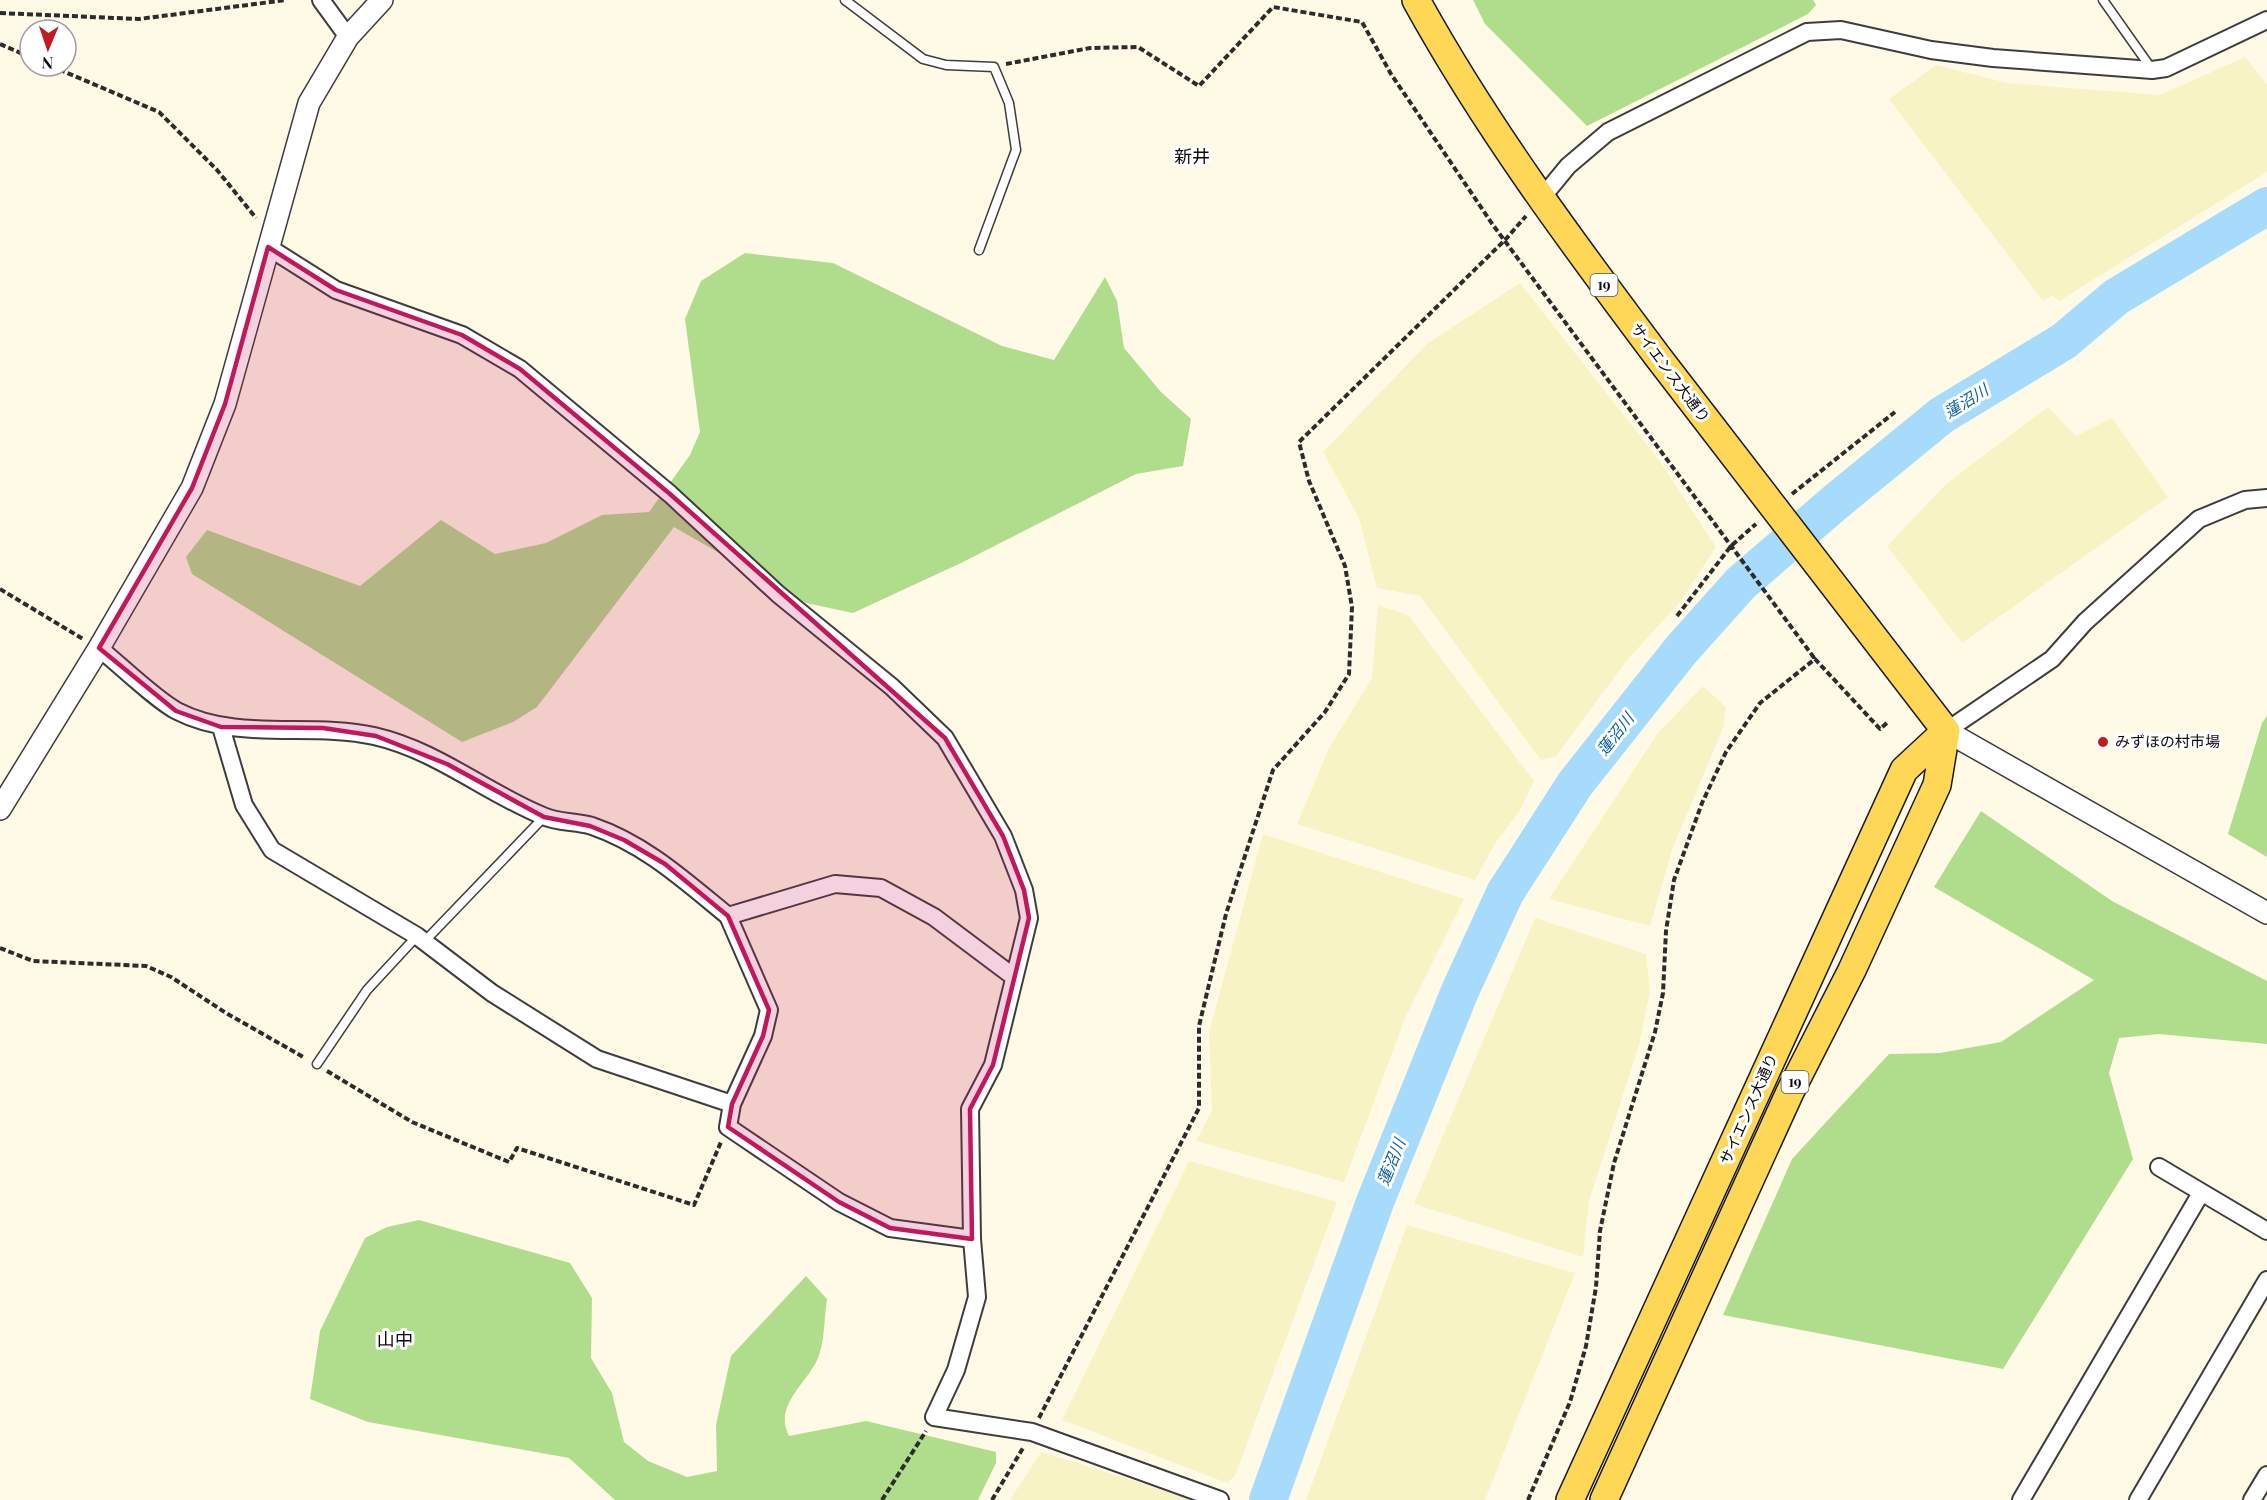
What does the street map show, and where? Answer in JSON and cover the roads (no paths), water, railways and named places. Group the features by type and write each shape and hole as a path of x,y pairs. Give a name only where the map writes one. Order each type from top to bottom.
{"main road":[{"name":"サイエンス大通り","path":"1416,0 1472,97 1540,200 1779,517 1946,731 1937,785 1852,970 1790,1092 1604,1500"},
{"name":"サイエンス大通り","path":"1570,1500 1900,778 1904,771 1946,731"}],"street":[{"path":"321,0 348,37"},
{"path":"0,809 99,648 192,488 225,404 309,103 348,37 382,0"},
{"path":"1540,200 1568,166 1608,132 1807,32 1841,30 1931,50 1994,58 2152,70 2166,68 2267,20"},
{"path":"270,242 336,290 462,335 520,369 670,494 778,594 892,687 945,738 1003,836 1024,890 1029,918 993,1065 970,1108 972,1239 977,1297 956,1370 934,1417 1032,1432 1220,1500"},
{"path":"2267,498 2245,501 2199,519 2085,622 2052,659 1946,731 2267,913"},
{"path":"99,648 176,711 221,727 323,729 376,736 447,764 544,817 590,826 624,840 665,864 728,916 769,1010 763,1035 732,1104 728,1127 838,1202 890,1228 972,1239"},
{"path":"221,727 244,805 272,850 421,939 492,993 597,1059 732,1104"},
{"path":"728,916 835,884 881,888 934,917 1014,977"},
{"path":"2159,1167 2267,1231"},
{"path":"2023,1500 2201,1192"},
{"path":"2138,1500 2267,1280"},
{"path":"2252,1500 2267,1475"}],"lane":[{"path":"845,0 922,59 946,65 994,67 1009,103 1016,150 980,250"},
{"path":"2103,0 2152,70"},
{"path":"317,1064 367,990 544,817"}],"waterway":[{"name":"蓮沼川","path":"1268,1500 1375,1202 1460,991 1505,893 1575,784 1681,650 1741,583 1838,500 1942,415 2064,341 2116,297 2267,206"}],"place":[{"name":"みずほの村市場","path":"2103,742"}],"district":[{"name":"新井","path":"1192,157"},
{"name":"山中","path":"395,1340"}]}
